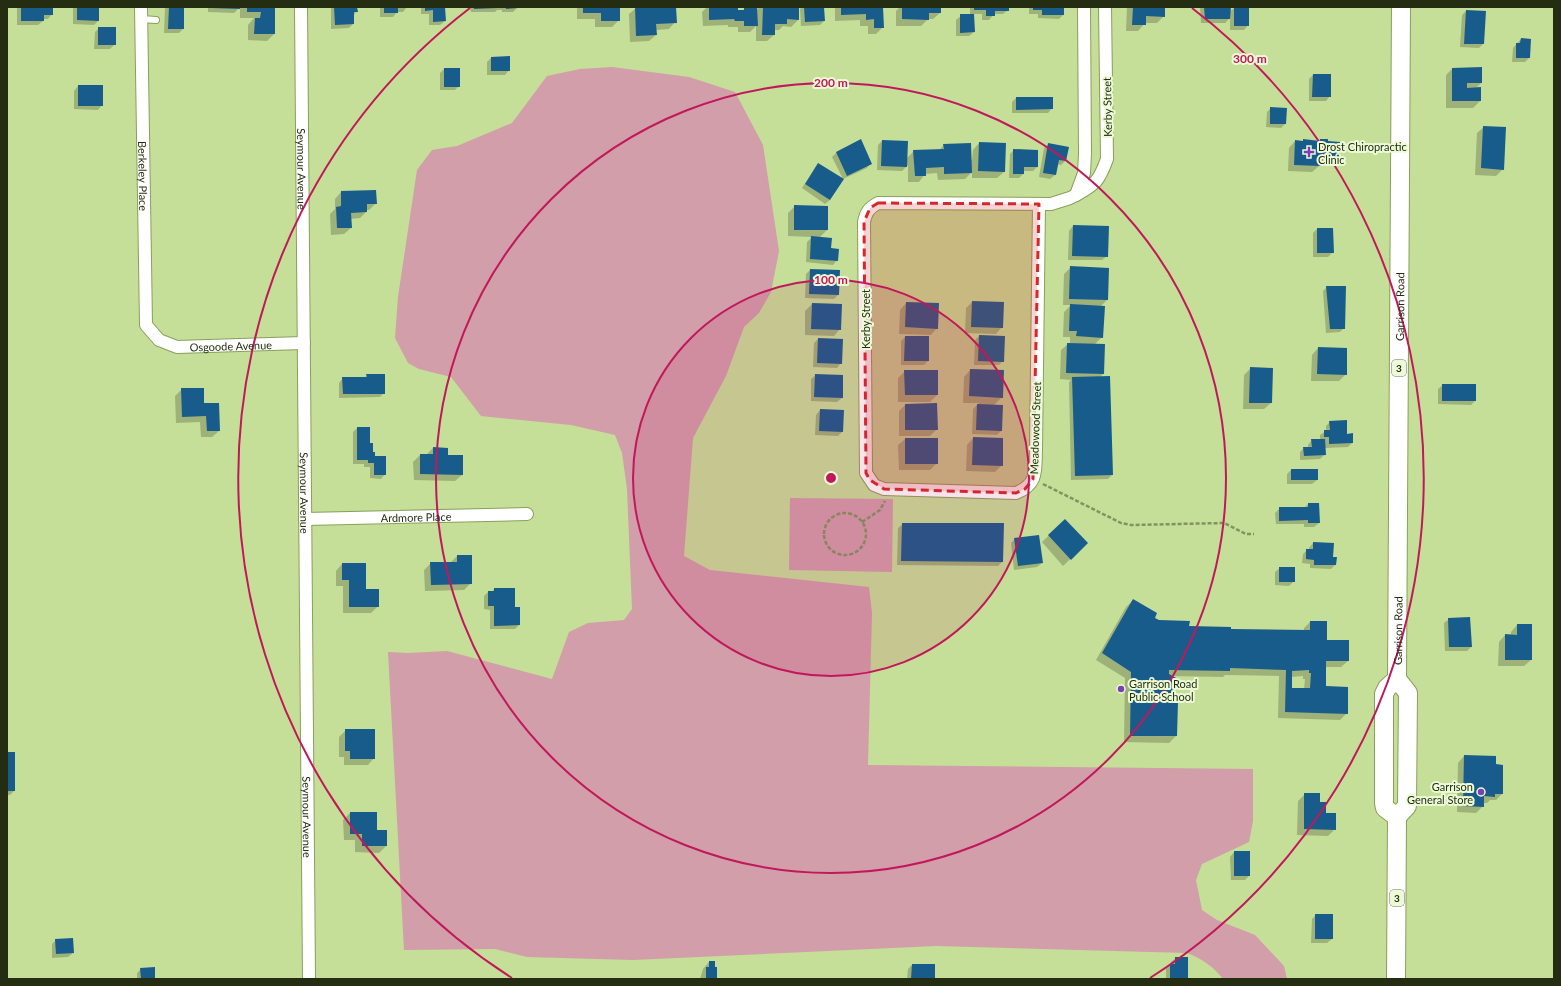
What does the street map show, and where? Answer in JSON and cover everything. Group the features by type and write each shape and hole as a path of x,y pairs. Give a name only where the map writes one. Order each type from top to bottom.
{"main road":[{"name":"Garrison Road","path":"1397,679 1385,691 1384,795 1385,808 1397,817 1407,806 1408,701 1408,693 1397,679 1401,7"},
{"name":"3","path":"1396,979 1397,817"}],"street":[{"name":"Berkeley Place","path":"141,7 146,325 160,340"},
{"name":"Seymour Avenue","path":"301,7 309,979"},
{"name":"Kerby Street","path":"1076,195 1084,173 1085,154 1084,7"},
{"name":"Kerby Street","path":"1076,195 1091,187 1101,176 1107,159 1106,7"},
{"path":"1038,204 1051,204 1076,195"},
{"name":"Kerby Street","path":"870,480 866,473 864,222 866,213 870,208 878,203 1038,204"},
{"name":"Meadowood Street","path":"870,480 874,485 887,489 1016,493 1025,489 1030,484 1033,479 1036,448 1038,204"},
{"name":"Osgoode Avenue","path":"160,340 177,347 304,343"},
{"name":"Ardmore Place","path":"305,519 527,514"}],"lane":[{"path":"142,19 156,20"}],"path":[{"path":"1033,479 1121,523 1131,525 1224,523 1246,534 1254,534"},
{"path":"862,522 880,510 884,505 887,489"},
{"path":"845,513 851,514 862,522 866,535 861,548 855,553 841,555 834,552 825,542 824,535 828,522 832,518 845,513"}],"highlighted area":[{"path":"878,203 1039,204 1033,479 1025,489 1016,493 884,489 870,480 866,473 864,222 870,208"}],"shaded area":[{"path":"612,67 689,77 735,92 763,145 779,251 771,292 759,313 744,327 726,376 693,438 684,556 710,570 869,587 872,613 868,765 1253,769 1253,821 1249,842 1202,864 1196,880 1202,910 1217,920 1255,935 1284,966 1287,979 1223,979 1207,963 1187,953 936,946 633,960 527,957 495,949 404,950 388,652 408,653 447,651 552,679 569,632 588,623 624,620 632,609 627,489 622,453 615,435 571,425 481,416 451,377 419,369 408,363 395,338 398,297 417,170 432,150 457,146 512,123 547,76 580,69"},
{"path":"790,498 893,499 892,572 789,570"}],"building":[{"path":"21,7 53,7 53,15 44,15 44,21 21,21"},
{"path":"77,7 99,7 99,21 77,20"},
{"path":"169,7 184,7 184,29 168,29"},
{"path":"240,7 240,9 212,8"},
{"path":"247,7 275,7 275,34 254,34 255,18 260,18 261,12 247,12"},
{"path":"334,7 357,7 358,12 354,12 354,24 335,25"},
{"path":"384,7 398,7 398,13 384,13"},
{"path":"425,7 445,7 446,21 433,22 433,10 425,11"},
{"path":"474,7 497,7 497,8 474,9"},
{"path":"506,7 518,7 518,8 506,9"},
{"path":"583,7 620,7 620,21 601,21 601,13 583,13"},
{"path":"635,7 676,7 677,23 656,24 657,35 636,36"},
{"path":"709,7 738,7 738,10 744,10 744,8 757,8 758,26 744,26 744,21 735,21 734,19 709,20"},
{"path":"763,7 799,7 799,20 787,19 787,24 775,24 775,35 762,35"},
{"path":"804,7 824,7 825,21 805,22"},
{"path":"841,7 883,7 884,28 874,28 874,19 866,20 866,14 841,15"},
{"path":"902,7 941,7 941,13 929,13 929,20 902,19"},
{"path":"974,7 1009,7 1009,11 995,11 995,16 986,16 986,10 974,10"},
{"path":"1033,7 1064,7 1064,15 1042,15 1042,10 1033,10"},
{"path":"1133,7 1165,7 1165,17 1146,16 1146,25 1132,25"},
{"path":"1204,7 1231,7 1230,19 1205,19"},
{"path":"1234,7 1249,7 1249,26 1234,26"},
{"path":"1466,10 1486,11 1484,44 1464,44"},
{"path":"960,14 974,14 975,32 960,33"},
{"path":"98,27 116,27 116,45 98,45"},
{"path":"1521,38 1531,39 1530,58 1516,58 1516,43 1520,43"},
{"path":"510,56 510,71 491,71 491,57"},
{"path":"1482,67 1482,83 1467,83 1467,88 1481,87 1481,101 1452,101 1452,68"},
{"path":"444,68 460,68 460,87 444,87"},
{"path":"1313,74 1331,74 1331,97 1312,97"},
{"path":"78,85 103,85 103,106 78,106"},
{"path":"1016,97 1053,97 1053,109 1016,110"},
{"path":"1270,107 1287,108 1286,124 1270,124"},
{"path":"1483,126 1506,127 1504,170 1481,168"},
{"path":"861,139 872,164 847,176 836,152"},
{"path":"1303,139 1320,141 1320,139 1328,139 1328,141 1340,142 1339,160 1320,159 1320,166 1294,165 1295,140 1303,141"},
{"path":"882,140 908,141 907,167 881,166"},
{"path":"979,142 1006,143 1005,172 978,171"},
{"path":"971,143 972,173 944,174 944,167 926,168 926,176 915,176 913,150 944,149 943,144"},
{"path":"1048,143 1069,147 1066,161 1059,160 1056,175 1043,173"},
{"path":"1013,149 1038,150 1038,167 1024,167 1024,174 1013,174"},
{"path":"818,163 844,179 830,200 805,184"},
{"path":"376,190 377,204 367,204 367,212 351,213 352,228 337,228 336,207 341,206 341,191"},
{"path":"794,205 828,206 828,230 794,230"},
{"path":"1073,225 1109,226 1108,257 1072,256"},
{"path":"1317,228 1333,228 1334,253 1317,253"},
{"path":"811,236 832,238 831,248 839,249 838,261 810,259"},
{"path":"1070,266 1109,268 1108,300 1069,299"},
{"path":"810,269 840,270 839,295 809,294"},
{"path":"1326,286 1346,286 1345,329 1330,329"},
{"path":"972,301 1004,302 1003,328 971,327"},
{"path":"906,302 939,303 938,329 905,327"},
{"path":"812,303 842,304 841,330 811,329"},
{"path":"1070,304 1105,306 1103,338 1076,336 1077,331 1069,331"},
{"path":"979,335 1005,336 1004,362 978,361"},
{"path":"905,336 929,336 929,361 904,361"},
{"path":"818,338 843,339 842,364 817,363"},
{"path":"1067,343 1105,344 1104,374 1066,373"},
{"path":"1318,347 1347,348 1347,375 1317,374"},
{"path":"1250,367 1273,368 1272,403 1249,403"},
{"path":"970,369 1004,370 1003,398 969,396"},
{"path":"904,370 938,370 938,395 905,395"},
{"path":"366,374 385,374 385,394 343,394 342,377 367,377"},
{"path":"815,374 843,375 843,398 814,397"},
{"path":"1110,376 1113,475 1075,476 1072,377"},
{"path":"1442,384 1476,384 1476,401 1442,401"},
{"path":"181,388 204,388 204,403 219,403 220,431 207,431 206,416 182,417"},
{"path":"937,403 938,430 905,430 905,404"},
{"path":"977,404 1003,405 1002,431 976,430"},
{"path":"820,409 844,410 843,432 819,431"},
{"path":"1347,420 1347,434 1353,433 1353,443 1329,444 1329,437 1324,437 1324,430 1330,430 1329,421"},
{"path":"357,427 370,427 370,443 373,443 373,452 375,452 375,456 386,456 386,475 374,475 374,463 368,463 368,460 357,460"},
{"path":"973,437 1003,438 1003,466 972,465"},
{"path":"905,438 938,438 938,464 905,464"},
{"path":"1311,439 1325,439 1326,455 1304,456 1303,447 1312,447"},
{"path":"433,447 448,448 448,455 463,455 463,475 420,474 420,454 433,454"},
{"path":"1291,469 1318,469 1318,480 1291,480"},
{"path":"1308,503 1319,503 1320,523 1308,523 1308,520 1279,521 1279,507 1308,507"},
{"path":"1065,519 1088,543 1071,560 1048,535"},
{"path":"902,523 1004,523 1003,562 901,561"},
{"path":"1039,535 1043,563 1018,566 1014,538"},
{"path":"1313,542 1334,543 1333,557 1337,557 1336,565 1314,565 1314,560 1306,559 1306,549 1313,549"},
{"path":"457,555 472,555 472,584 431,585 430,562 457,562"},
{"path":"342,563 366,563 366,589 379,589 379,607 349,607 349,580 342,580"},
{"path":"1279,567 1295,567 1295,582 1279,582"},
{"path":"494,588 515,588 515,607 520,607 520,625 494,626 494,606 488,606 488,591 494,591"},
{"path":"1133,599 1157,613 1155,618 1159,620 1190,621 1189,626 1231,627 1231,629 1310,630 1310,621 1327,621 1327,640 1349,640 1349,661 1326,661 1326,686 1348,687 1348,714 1285,712 1286,670 1230,668 1230,671 1169,670 1169,674 1178,679 1175,685 1175,702 1178,702 1177,736 1130,736 1131,672 1102,653","holes":["1309,670 1309,673 1311,673 1310,688 1292,688 1292,671"]},
{"path":"1470,617 1472,647 1449,647 1448,618"},
{"path":"1517,624 1532,624 1532,660 1505,660 1505,634 1517,635"},
{"path":"345,729 375,729 375,759 350,759 350,751 345,751"},
{"path":"7,752 15,752 15,791 7,791"},
{"path":"1464,755 1496,756 1496,764 1503,765 1503,794 1495,794 1495,797 1484,796 1484,807 1463,806"},
{"path":"1304,793 1320,793 1320,802 1326,802 1326,813 1336,813 1336,830 1304,829"},
{"path":"350,812 377,812 377,830 387,830 387,846 362,846 362,834 350,834"},
{"path":"1234,851 1250,851 1250,876 1234,876"},
{"path":"1315,914 1333,914 1333,939 1315,939"},
{"path":"73,938 74,953 56,954 55,939"},
{"path":"1175,957 1188,957 1188,979 1170,979 1170,964 1175,964"},
{"path":"709,961 715,961 715,967 717,967 717,979 706,979 706,967 709,967"},
{"path":"912,964 935,964 935,979 911,979"},
{"path":"155,967 155,979 141,979 140,968"}],"place":[{"name":"Drost Chiropractic Clinic","path":"1309,152"},
{"name":"Garrison Road Public School","path":"1121,689"},
{"name":"Garrison General Store","path":"1481,792"}]}
